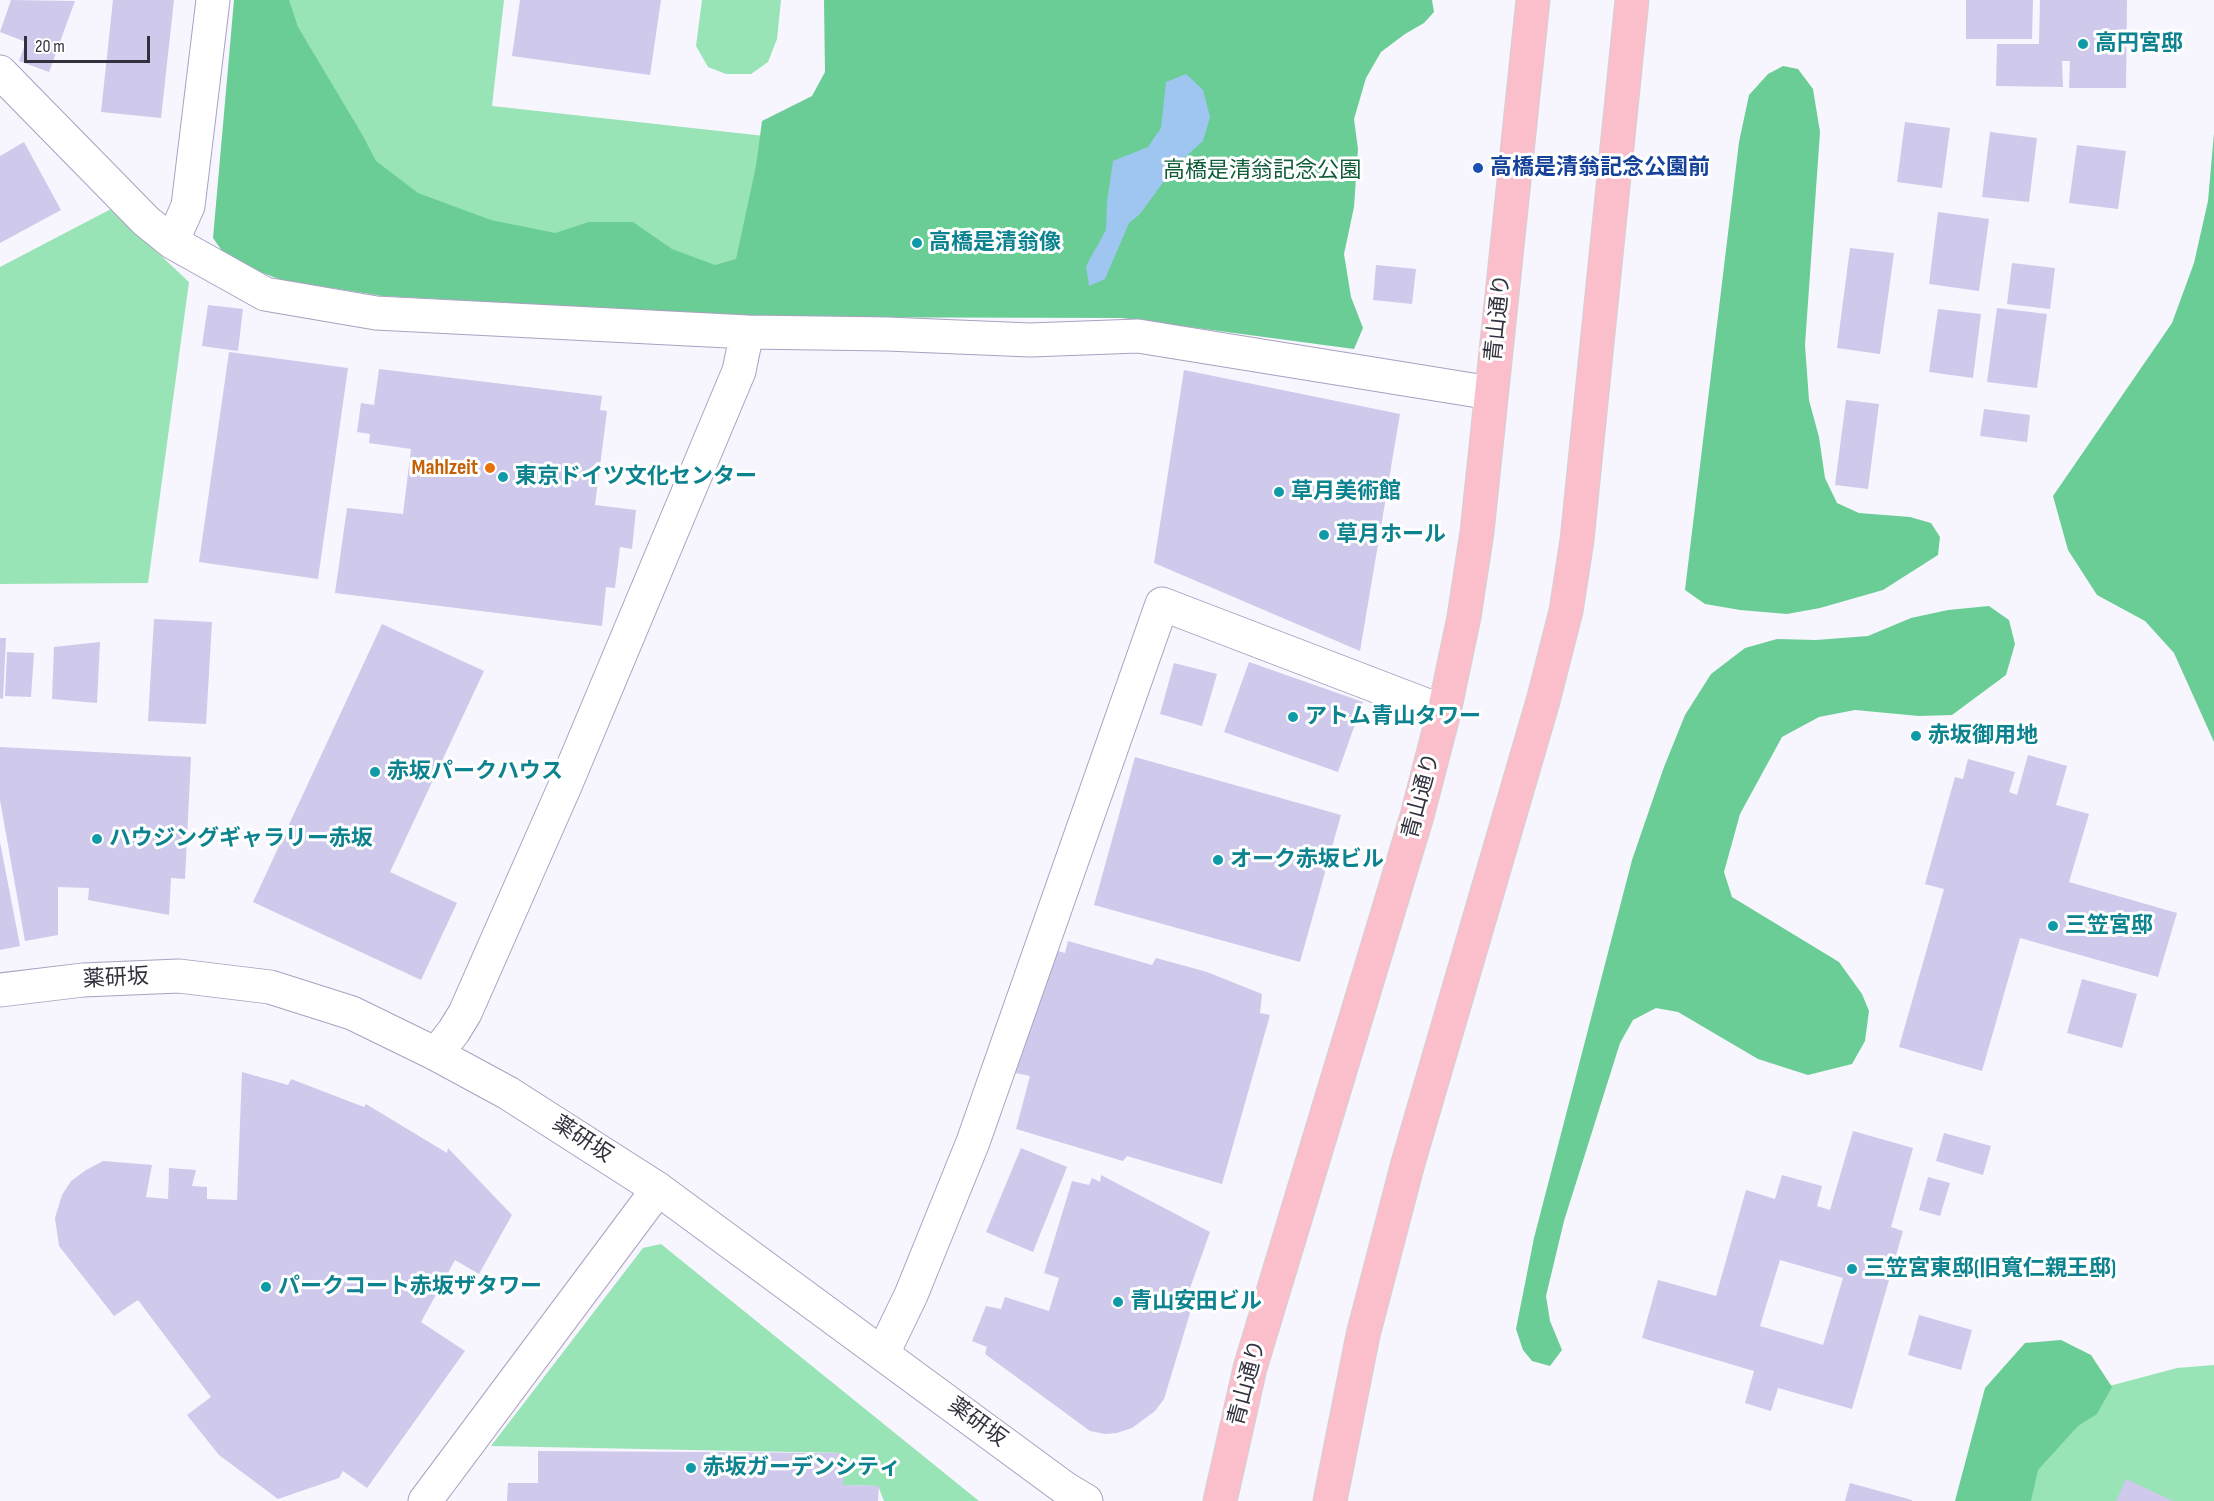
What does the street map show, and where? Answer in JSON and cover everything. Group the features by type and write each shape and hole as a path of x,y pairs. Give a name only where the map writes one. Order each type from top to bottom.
{"highway":[{"name":"青山通り","path":"1220,1501 1250,1368 1418,816 1444,712 1466,606 1477,532 1533,0"},
{"path":"1330,1501 1363,1335 1408,1163 1540,712 1566,611 1577,540 1632,0"}],"street":[{"path":"172,242 188,206 213,0"},
{"path":"0,72 146,221 172,242 265,294 376,313 747,332 887,334 1030,340 1137,336 1491,393"},
{"path":"436,1054 465,1013 565,786 739,371 747,332"},
{"path":"883,1353 911,1295 973,1142 1162,604 1444,712"},
{"name":"薬研坂","path":"0,990 83,980 179,976 270,987 352,1013 436,1054 508,1093 658,1189 1066,1489 1086,1501"},
{"path":"426,1501 658,1189"}],"green space":[{"name":"高橋是清翁記念公園","path":"234,0 289,0 298,27 376,161 418,193 491,220 555,233 589,222 633,222 672,249 715,265 736,259 756,166 762,121 812,96 825,72 824,0 1432,0 1434,12 1424,23 1381,52 1366,78 1354,119 1358,149 1354,207 1344,254 1351,297 1363,328 1354,349 1122,318 768,317 382,296 282,280 229,261 213,238"},
{"path":"264,0 504,0 492,106 783,138 771,279 574,251 354,177"},
{"path":"702,0 781,0 777,39 768,62 751,74 726,74 708,67 696,46"},
{"path":"1783,66 1798,69 1813,89 1820,132 1805,345 1809,400 1819,437 1825,478 1837,503 1859,513 1910,517 1931,523 1940,537 1938,555 1883,590 1820,608 1787,614 1705,604 1685,590 1739,142 1749,95 1768,74"},
{"path":"2214,133 2214,742 2174,653 2145,621 2097,595 2068,550 2053,496 2172,323 2194,263 2208,201"},
{"path":"111,209 189,282 148,583 0,584 0,267"},
{"path":"1989,606 2009,620 2015,644 2006,675 1952,715 1919,716 1855,710 1819,717 1782,737 1740,814 1724,872 1732,897 1839,962 1862,994 1869,1011 1865,1041 1852,1064 1808,1075 1758,1059 1678,1012 1656,1008 1633,1020 1620,1043 1564,1221 1546,1296 1550,1321 1562,1350 1550,1366 1532,1361 1523,1350 1516,1329 1534,1238 1632,860 1664,767 1685,715 1711,674 1745,648 1777,639 1816,640 1868,636 1911,618 1948,610"},
{"path":"661,1244 979,1501 884,1501 878,1486 843,1485 843,1453 491,1446 643,1248"},
{"path":"2061,1340 2091,1355 2112,1387 2097,1414 2078,1426 2038,1470 2031,1501 1955,1501 1985,1388 2025,1343"},
{"path":"2214,1365 2214,1501 2007,1501 2087,1392 2177,1368"}],"water":[{"path":"1186,74 1203,90 1210,117 1203,141 1175,166 1140,214 1129,223 1105,279 1089,286 1086,266 1106,230 1107,202 1113,161 1148,147 1161,128 1166,82"}],"building":[{"path":"11,0 75,1 49,72 19,61 26,42 0,32"},
{"path":"113,0 174,0 161,118 101,112"},
{"path":"520,0 661,0 650,75 512,56"},
{"name":"高円宮邸","path":"1966,0 2033,0 2032,39 1966,39"},
{"name":"高円宮邸","path":"2040,0 2127,0 2126,88 2069,88 2070,61 2062,61 2063,87 1996,86 1997,44 2039,44"},
{"path":"1905,122 1950,128 1942,188 1897,182"},
{"path":"1990,132 2037,138 2029,202 1982,197"},
{"path":"24,142 61,210 0,243 0,156"},
{"path":"2077,145 2126,151 2118,209 2069,203"},
{"path":"1938,212 1989,219 1979,291 1929,284"},
{"path":"1850,248 1894,253 1880,354 1837,348"},
{"path":"2012,263 2055,268 2050,309 2007,304"},
{"path":"1376,265 1416,269 1412,304 1373,300"},
{"path":"208,305 243,309 238,351 202,346"},
{"path":"1997,308 2047,314 2037,388 1987,382"},
{"path":"1938,309 1981,314 1973,378 1929,372"},
{"path":"229,352 348,368 318,579 199,562"},
{"name":"東京ドイツ文化センター","path":"379,369 602,396 600,410 607,411 595,505 636,510 632,549 620,547 615,588 606,587 602,626 335,593 347,508 403,514 411,449 369,443 370,434 357,432 361,403 374,405"},
{"path":"1184,370 1400,414 1360,651 1154,563"},
{"path":"1846,400 1879,404 1868,489 1835,485"},
{"path":"1984,409 2030,415 2027,442 1980,436"},
{"path":"154,619 212,622 206,724 148,721"},
{"name":"赤坂パークハウス","path":"382,624 484,671 390,872 457,903 421,980 253,902"},
{"path":"0,638 6,638 3,699 0,698"},
{"path":"100,642 97,703 52,699 54,647"},
{"path":"7,652 34,653 31,697 5,696"},
{"name":"アトム青山タワー","path":"1249,662 1363,702 1338,772 1224,732"},
{"path":"1174,663 1217,674 1202,726 1160,714"},
{"name":"ハウジングギャラリー赤坂","path":"0,747 191,757 185,879 171,878 169,915 88,900 89,888 58,887 58,935 25,941 0,800"},
{"name":"三笠宮邸","path":"2028,755 2067,766 2056,805 2089,814 2069,882 2177,913 2158,977 2020,938 1982,1071 1899,1047 1944,889 1925,884 1955,777 1963,779 1968,759 2015,772 2009,792 2017,795"},
{"name":"オーク赤坂ビル","path":"1135,757 1341,815 1300,962 1094,905"},
{"path":"0,842 20,946 0,950"},
{"path":"1068,941 1152,965 1156,958 1207,972 1262,994 1260,1013 1270,1015 1222,1184 1127,1156 1123,1161 1016,1129 1030,1076 1015,1073 1051,949 1065,953"},
{"path":"2082,979 2137,994 2122,1048 2067,1033"},
{"name":"パークコート赤坂ザタワー","path":"242,1072 288,1085 291,1079 364,1107 366,1104 447,1153 448,1148 512,1215 479,1274 455,1260 421,1322 465,1351 367,1488 343,1471 339,1478 278,1499 219,1455 187,1415 211,1397 138,1300 114,1316 59,1246 55,1218 62,1195 71,1181 103,1161 152,1165 146,1197 168,1199 169,1168 196,1170 192,1186 207,1187 207,1199 237,1200"},
{"name":"三笠宮東邸(旧寬仁親王邸)","path":"1853,1131 1913,1148 1891,1227 1903,1231 1852,1409 1778,1388 1771,1411 1745,1403 1754,1371 1642,1338 1658,1280 1716,1296 1746,1190 1775,1199 1782,1175 1822,1186 1817,1206 1830,1210","holes":["1780,1260 1843,1278 1823,1345 1760,1326"]},
{"path":"1944,1133 1991,1146 1983,1175 1936,1161"},
{"path":"1021,1148 1067,1167 1033,1252 986,1232"},
{"name":"青山安田ビル","path":"1101,1175 1210,1232 1183,1308 1191,1310 1164,1399 1155,1411 1132,1428 1105,1434 1090,1431 985,1354 987,1347 972,1341 986,1306 1001,1309 1005,1297 1049,1311 1059,1278 1044,1273 1072,1181 1089,1185 1092,1178 1100,1182"},
{"path":"1928,1177 1950,1183 1940,1216 1919,1210"},
{"path":"1919,1315 1972,1330 1961,1370 1908,1355"},
{"name":"赤坂ガーデンシティ","path":"538,1451 844,1453 843,1485 879,1486 878,1501 507,1501 508,1483 538,1483"},
{"path":"2126,1479 2173,1501 2116,1501"},
{"path":"1850,1483 1912,1500 1912,1501 1845,1501"}],"place":[{"name":"高円宮邸","path":"2083,44"},
{"name":"高橋是清翁記念公園前","path":"1478,168"},
{"name":"高橋是清翁像","path":"917,243"},
{"name":"Mahlzeit","path":"490,468"},
{"name":"東京ドイツ文化センター","path":"503,477"},
{"name":"草月美術館","path":"1279,492"},
{"name":"草月ホール","path":"1324,535"},
{"name":"アトム青山タワー","path":"1293,717"},
{"name":"赤坂御用地","path":"1916,736"},
{"name":"赤坂パークハウス","path":"375,772"},
{"name":"ハウジングギャラリー赤坂","path":"97,839"},
{"name":"オーク赤坂ビル","path":"1218,860"},
{"name":"三笠宮邸","path":"2053,926"},
{"name":"三笠宮東邸(旧寬仁親王邸)","path":"1852,1269"},
{"name":"パークコート赤坂ザタワー","path":"266,1287"},
{"name":"青山安田ビル","path":"1118,1302"},
{"name":"赤坂ガーデンシティ","path":"691,1468"}]}
